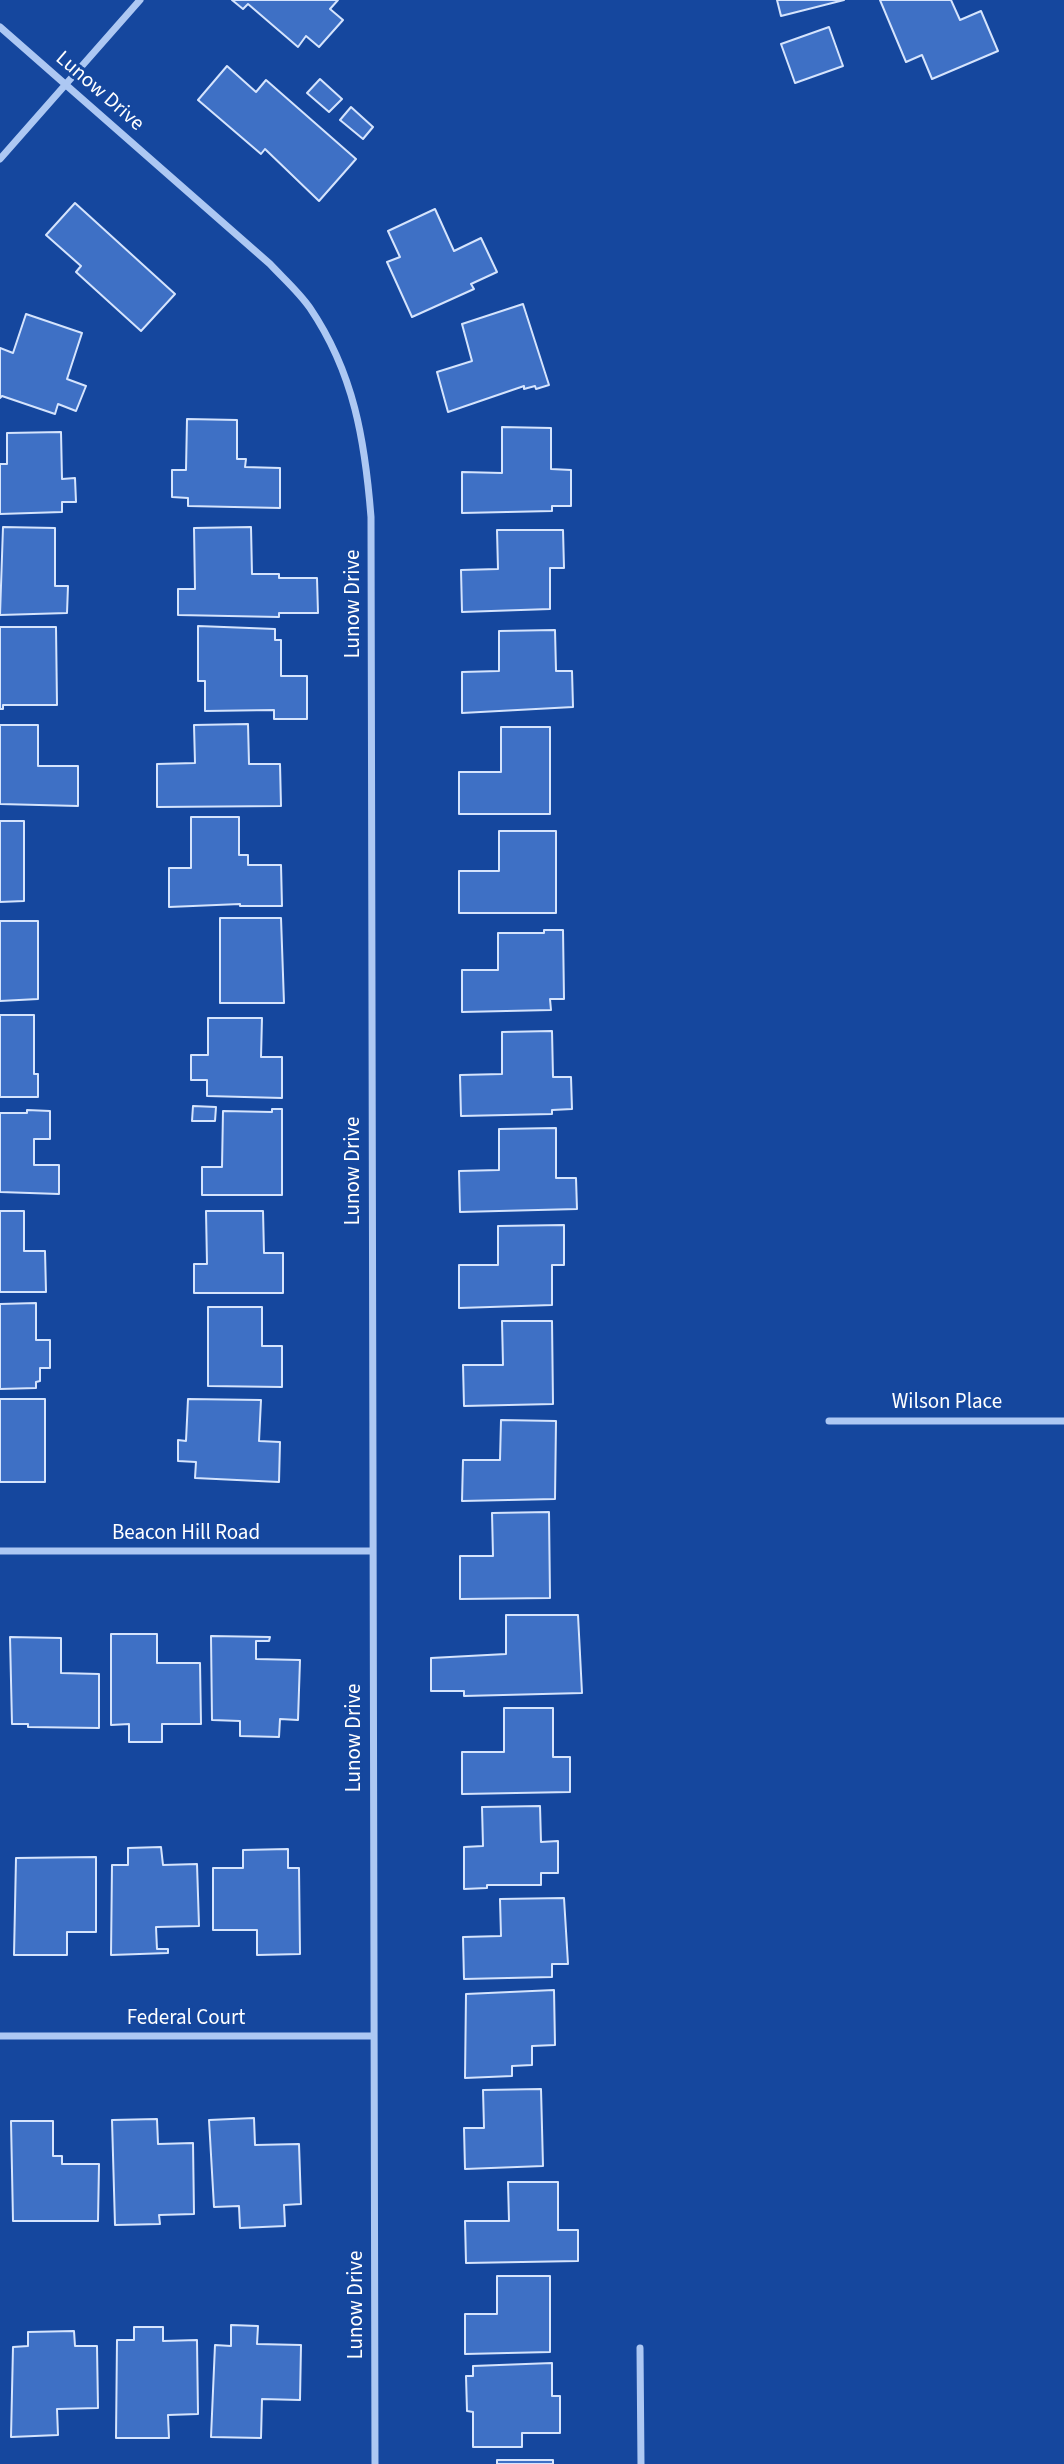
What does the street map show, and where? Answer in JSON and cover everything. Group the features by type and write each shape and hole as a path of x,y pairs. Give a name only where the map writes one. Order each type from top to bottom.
{"street":[{"path":"0,159 140,0"},
{"name":"Lunow Drive","path":"0,27 270,264 309,306 337,355 366,448 371,517 375,2464"},
{"name":"Wilson Place","path":"829,1421 1064,1420"},
{"name":"Beacon Hill Road","path":"0,1551 372,1551"},
{"name":"Federal Court","path":"0,2036 373,2036"},
{"path":"640,2348 641,2464"}],"building":[{"path":"232,0 338,0 330,9 343,20 319,47 306,36 298,47 248,4 243,9"},
{"path":"777,0 844,0 781,16"},
{"path":"880,0 951,0 960,20 981,11 998,51 932,79 922,55 906,62"},
{"path":"829,27 843,66 795,83 781,44"},
{"path":"227,66 256,92 266,80 356,159 319,201 265,149 261,154 198,100"},
{"path":"320,79 342,99 329,112 307,93"},
{"path":"351,107 373,127 363,139 340,120"},
{"path":"75,203 175,294 141,331 76,272 81,266 46,235"},
{"path":"435,209 454,251 481,238 497,272 471,284 474,289 412,317 387,262 400,257 388,231"},
{"path":"523,304 549,385 536,389 535,386 524,389 524,386 448,412 437,372 472,361 462,324"},
{"path":"26,314 82,333 67,379 86,386 76,411 58,404 55,414 2,396 0,398 0,348 13,353"},
{"path":"187,419 237,420 237,459 246,459 245,467 280,468 280,508 188,506 188,498 172,497 172,470 186,470"},
{"path":"502,427 551,428 551,469 571,470 571,506 552,506 552,511 462,513 462,472 502,473"},
{"path":"61,432 62,479 75,478 76,502 62,502 62,512 0,514 0,464 7,464 7,433"},
{"path":"3,527 55,528 55,586 68,586 67,613 0,615"},
{"path":"251,527 252,574 279,574 279,578 317,578 318,613 279,613 279,617 178,615 178,589 195,589 194,528"},
{"path":"497,530 563,530 564,568 550,568 550,609 462,612 461,570 498,569"},
{"path":"198,626 275,629 275,640 281,640 281,676 307,676 307,719 274,719 274,710 205,711 205,681 198,681"},
{"path":"0,627 56,627 57,705 3,705 3,709 0,709"},
{"path":"555,630 556,671 572,671 573,707 462,713 462,672 499,671 499,631"},
{"path":"248,724 249,764 280,764 281,806 157,807 157,764 195,763 194,725"},
{"path":"0,725 38,725 38,766 78,766 78,806 0,804"},
{"path":"501,727 550,727 550,814 459,814 459,772 501,772"},
{"path":"191,817 239,817 239,855 248,855 248,865 281,865 282,906 240,904 169,907 169,868 191,868"},
{"path":"0,821 24,821 24,901 0,902"},
{"path":"499,831 556,831 556,913 459,913 459,871 499,871"},
{"path":"220,918 281,918 284,1003 220,1003"},
{"path":"0,921 38,921 38,999 0,1001"},
{"path":"544,930 563,930 564,999 550,999 551,1010 462,1012 462,970 498,970 498,933 544,933"},
{"path":"0,1015 34,1015 34,1074 38,1074 38,1097 0,1097"},
{"path":"208,1018 262,1018 261,1057 282,1057 282,1098 207,1096 207,1080 191,1080 191,1055 208,1055"},
{"path":"552,1031 553,1077 571,1077 572,1109 552,1110 552,1114 461,1116 460,1075 502,1074 502,1032"},
{"path":"193,1106 216,1107 215,1121 192,1121"},
{"path":"272,1109 282,1109 282,1195 202,1195 202,1167 222,1167 223,1111 272,1112"},
{"path":"27,1110 50,1111 50,1139 34,1139 34,1165 59,1165 59,1194 0,1192 0,1113 27,1113"},
{"path":"556,1128 556,1178 576,1178 577,1209 460,1212 459,1171 499,1170 499,1129"},
{"path":"0,1211 24,1211 24,1251 45,1251 46,1292 0,1292"},
{"path":"206,1211 263,1211 264,1253 283,1253 283,1293 194,1293 194,1264 207,1264"},
{"path":"564,1225 564,1265 552,1265 552,1305 459,1308 459,1265 498,1265 498,1226"},
{"path":"36,1303 36,1340 50,1340 50,1368 40,1368 40,1381 36,1382 36,1388 0,1389 0,1304"},
{"path":"208,1307 262,1307 262,1346 282,1346 282,1387 208,1386"},
{"path":"502,1321 552,1321 553,1404 464,1406 463,1365 503,1365"},
{"path":"0,1399 45,1399 45,1482 0,1482"},
{"path":"188,1399 261,1400 259,1441 280,1442 279,1482 195,1478 196,1462 178,1461 178,1440 186,1441"},
{"path":"501,1420 556,1421 555,1499 462,1501 463,1460 500,1460"},
{"path":"549,1512 550,1598 460,1599 460,1556 493,1556 492,1513"},
{"path":"506,1615 578,1615 582,1693 464,1696 464,1691 431,1691 431,1658 506,1654"},
{"path":"111,1634 157,1634 157,1663 200,1663 201,1724 162,1724 162,1742 129,1742 129,1724 111,1725"},
{"path":"211,1636 270,1637 269,1641 256,1641 256,1659 300,1660 298,1720 280,1719 279,1737 240,1736 240,1721 212,1720"},
{"path":"10,1637 61,1638 61,1673 99,1674 99,1728 28,1727 28,1724 12,1724"},
{"path":"504,1708 553,1708 553,1757 570,1757 570,1792 462,1794 462,1752 504,1752"},
{"path":"540,1806 541,1842 558,1841 558,1873 541,1873 541,1885 487,1885 487,1888 464,1889 464,1847 483,1846 482,1807"},
{"path":"161,1847 163,1865 197,1864 199,1926 156,1927 157,1949 168,1949 168,1953 111,1955 112,1865 128,1865 128,1848"},
{"path":"288,1849 288,1868 299,1868 300,1954 257,1955 257,1930 213,1930 213,1868 243,1868 243,1850"},
{"path":"96,1857 96,1932 67,1932 67,1955 14,1955 16,1858"},
{"path":"564,1898 568,1964 552,1964 552,1977 464,1979 463,1937 501,1936 500,1899"},
{"path":"554,1990 555,2045 532,2046 532,2065 512,2066 512,2076 465,2078 466,1994"},
{"path":"541,2089 543,2166 465,2169 464,2128 484,2128 483,2090"},
{"path":"254,2118 255,2145 299,2144 301,2204 284,2205 285,2226 240,2228 239,2206 214,2207 209,2120"},
{"path":"157,2119 158,2144 193,2143 194,2214 159,2215 160,2224 115,2225 112,2120"},
{"path":"11,2121 53,2121 53,2156 62,2156 62,2164 99,2164 98,2221 13,2221"},
{"path":"508,2182 558,2182 558,2230 578,2230 578,2261 466,2263 465,2221 509,2221"},
{"path":"497,2276 550,2276 550,2352 465,2354 465,2314 497,2314"},
{"path":"231,2325 258,2326 257,2344 301,2345 300,2400 262,2399 261,2438 211,2437 215,2345 231,2346"},
{"path":"134,2327 163,2327 163,2341 197,2340 198,2414 168,2415 169,2438 116,2438 117,2340 134,2340"},
{"path":"74,2331 75,2346 97,2346 98,2408 57,2409 58,2435 11,2437 13,2347 28,2346 28,2332"},
{"path":"552,2363 552,2396 560,2396 560,2433 522,2433 522,2447 473,2447 473,2412 467,2411 466,2376 473,2376 473,2366"},
{"path":"497,2460 553,2460 553,2464 497,2464"}]}
